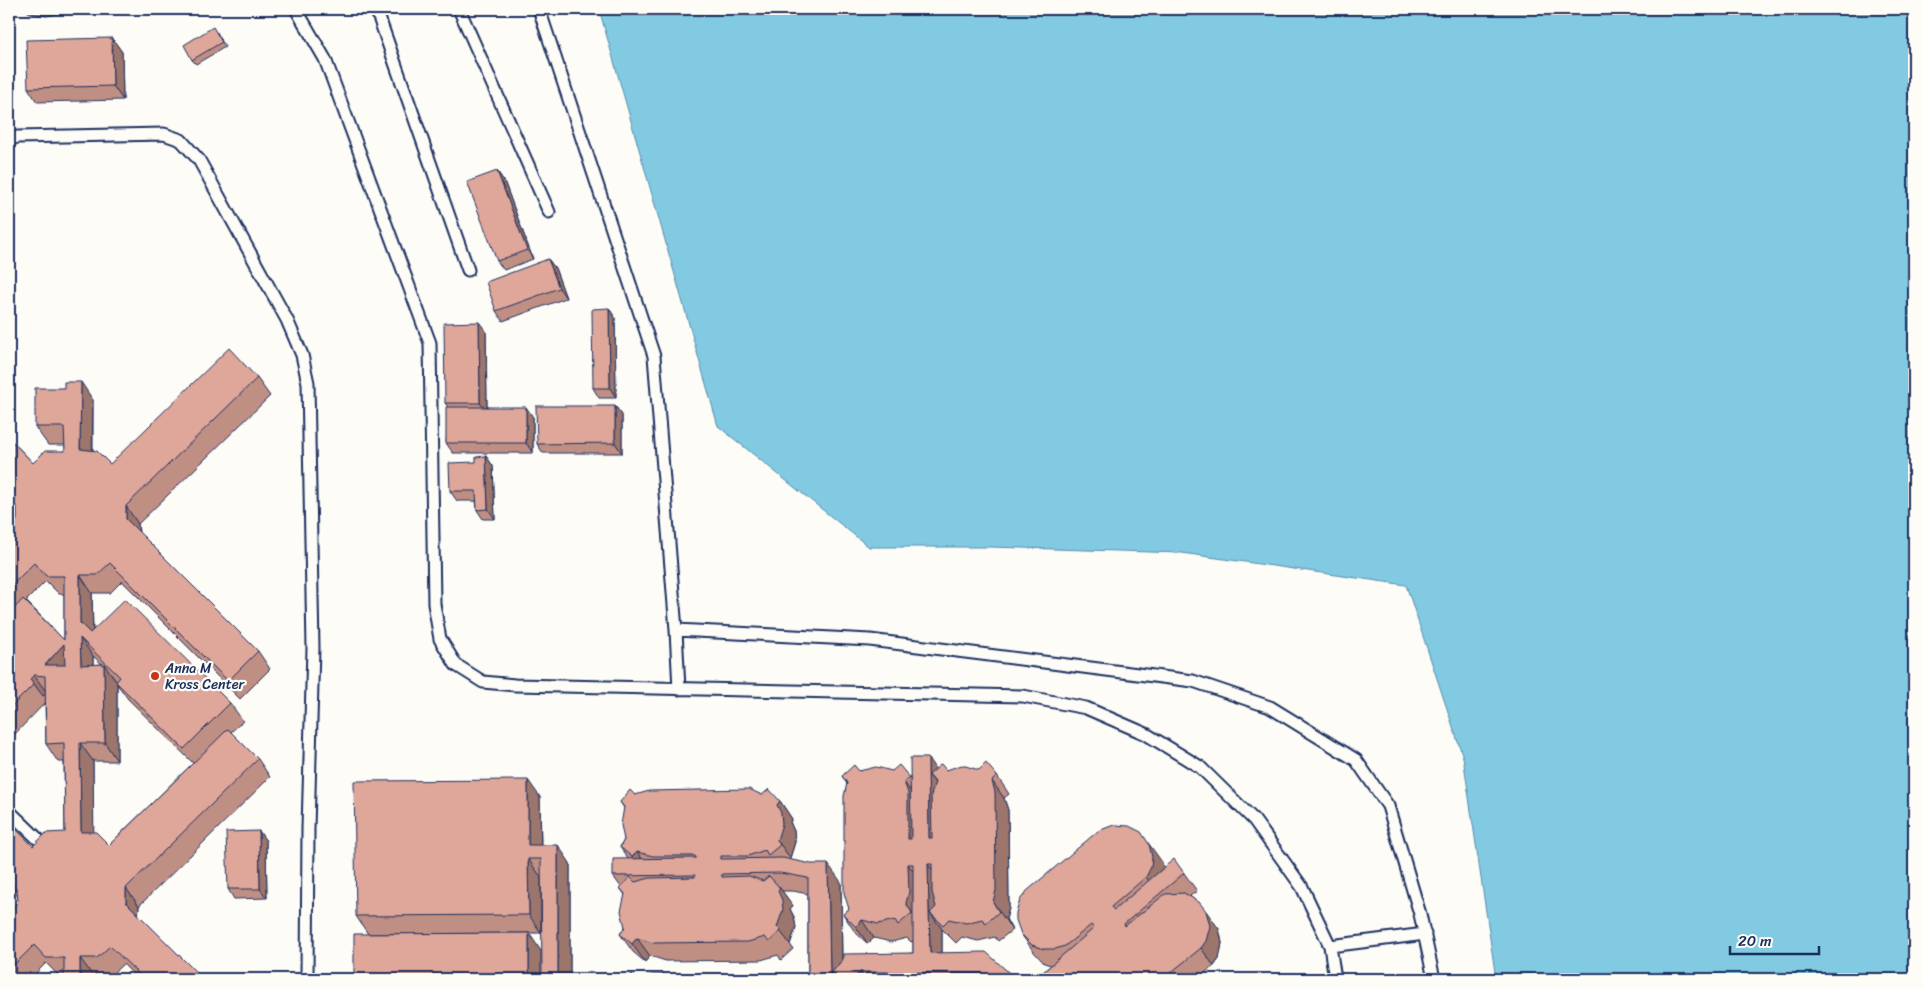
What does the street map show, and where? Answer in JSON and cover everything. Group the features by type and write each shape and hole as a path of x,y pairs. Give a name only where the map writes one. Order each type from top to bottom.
{"lane":[{"path":"296,9 325,59 430,343 434,604 440,639 456,665 484,682 515,685 1023,696 1086,708 1146,734 1200,767 1254,820 1302,887 1330,946 1335,979"},
{"path":"376,9 468,270"},
{"path":"459,9 549,212"},
{"path":"540,9 654,356 679,689"},
{"path":"9,140 17,138 164,134 182,140 199,160 287,320 302,354 308,383 313,648 308,979"},
{"path":"676,630 870,640 1193,681 1270,707 1356,760 1388,806 1425,934 1434,979"},
{"path":"9,811 38,839"},
{"path":"1330,946 1425,934"}],"water":[{"path":"599,9 1914,9 1914,979 1496,979 1463,757 1406,585 1182,553 990,547 869,547 718,426"}],"building":[{"path":"213,27 222,42 192,60 184,45"},
{"path":"112,38 113,86 28,88 26,40"},
{"path":"497,171 527,250 497,261 467,182"},
{"path":"548,259 559,288 496,311 486,282"},
{"path":"609,308 610,388 593,388 592,309"},
{"path":"479,322 480,403 445,403 444,323"},
{"name":"Anna M Kross Center","path":"229,348 257,378 126,506 126,519 258,651 228,681 110,563 97,575 80,575 80,623 90,633 125,599 230,703 184,749 116,682 120,677 80,638 81,665 104,664 105,743 80,743 81,832 96,832 109,845 228,729 258,759 126,888 126,902 203,979 144,979 110,946 97,958 80,958 80,979 64,979 64,958 46,958 34,945 9,970 9,911 18,902 17,889 9,881 9,822 33,846 46,833 65,832 64,743 46,744 45,676 34,675 30,679 34,684 9,709 9,614 23,599 64,640 64,576 46,576 34,563 9,588 9,528 17,520 17,507 9,499 9,438 33,463 45,451 65,451 64,427 35,427 35,388 64,388 64,382 81,382 80,449 97,451 110,464","holes":["64,644 65,665 45,665"]},
{"path":"536,406 615,406 615,443 537,444"},
{"path":"446,407 526,407 526,443 446,443"},
{"path":"486,456 488,509 477,510 476,491 450,491 449,463 476,462 476,457"},
{"path":"910,758 928,758 929,838 932,838 931,795 935,782 929,775 941,764 946,770 962,765 979,770 986,763 997,776 992,781 995,792 996,890 993,902 999,912 986,923 982,919 966,923 949,919 943,925 930,913 936,907 932,892 932,864 928,864 930,953 986,952 1016,979 989,979 982,973 860,972 854,979 808,979 808,878 780,873 722,874 722,877 749,876 763,881 769,876 780,888 778,891 782,900 783,910 777,927 781,931 769,942 765,937 748,942 653,943 637,938 632,944 620,934 625,927 621,911 625,894 620,888 630,877 635,882 650,878 695,877 695,875 613,876 613,859 696,858 695,856 653,856 637,852 632,857 620,847 624,840 621,825 624,807 620,802 630,790 635,795 649,791 749,789 762,795 769,789 780,801 777,805 781,813 782,824 777,840 780,845 768,855 765,850 748,856 721,856 721,859 783,858 811,864 828,864 830,975 843,959 843,954 913,953 913,864 908,864 909,892 906,903 912,913 898,925 895,920 878,924 862,920 856,927 843,914 849,909 844,893 844,796 847,783 842,776 854,765 859,771 876,767 892,771 899,765 910,778 904,782 908,793 908,839 911,839"},
{"path":"528,780 528,845 558,845 558,979 542,979 541,859 528,859 529,915 356,916 354,781"},
{"path":"1114,825 1129,826 1141,832 1149,844 1152,857 1151,867 1146,877 1111,907 1114,910 1174,859 1184,873 1124,924 1125,926 1165,894 1184,893 1199,902 1206,911 1210,926 1206,941 1201,948 1163,979 1035,979 1094,928 1091,925 1065,946 1055,949 1044,949 1032,945 1021,934 1016,920 1020,900 1027,891 1098,831"},
{"path":"259,831 260,889 228,889 226,832"},
{"path":"529,933 529,979 354,979 354,934"},
{"path":"751,973 764,978 771,973 777,979 637,979 652,975"},
{"path":"632,974 637,979 627,979"}],"place":[{"name":"Anna M Kross Center","path":"155,676"}]}
